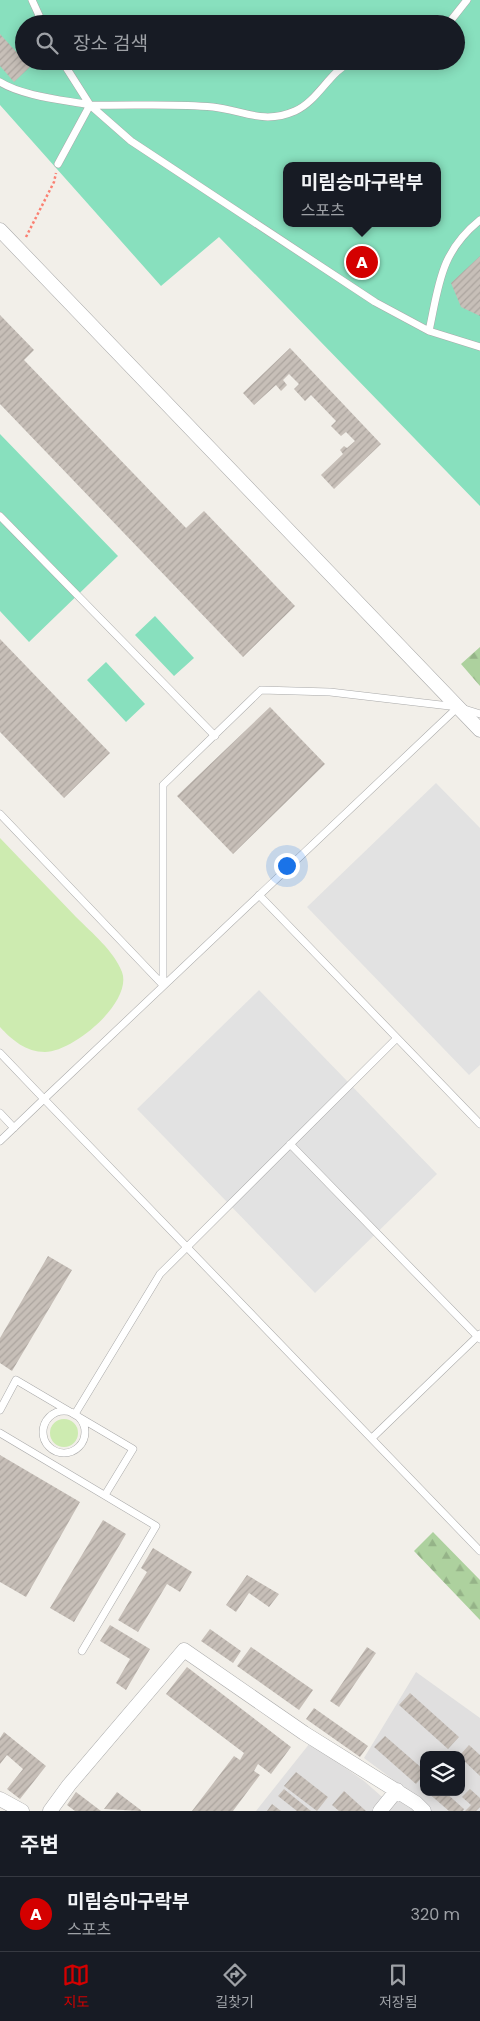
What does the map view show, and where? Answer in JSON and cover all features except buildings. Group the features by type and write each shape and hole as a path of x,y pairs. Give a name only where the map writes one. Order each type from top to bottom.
{"street":[{"path":"0,230 480,730"},
{"path":"50,1811 69,1785 184,1650 304,1733 397,1790 424,1811"},
{"path":"380,1811 397,1790"},
{"path":"0,1799 22,1811"}],"lane":[{"path":"32,0 39,15"},
{"path":"455,15 467,0"},
{"path":"68,70 90,105 130,142 375,302 429,331 480,347"},
{"path":"0,82 7,86 30,92 90,105 214,107 242,115 281,116 297,110 309,101 337,70"},
{"path":"58,164 90,105"},
{"path":"429,331 438,284 447,256 467,230 480,220"},
{"path":"0,516 215,736"},
{"path":"163,985 163,785 262,690 330,692 458,707 480,714"},
{"path":"0,1141 458,707"},
{"path":"0,814 163,985"},
{"path":"259,895 480,1124"},
{"path":"75,1414 160,1274 397,1038"},
{"path":"0,1053 480,1551"},
{"path":"0,1113 14,1128"},
{"path":"290,1144 479,1337 372,1438"},
{"path":"0,1410 16,1380 133,1449 105,1496"},
{"path":"66,1411 75,1414 82,1420 86,1429 85,1438 80,1447 73,1452 64,1454 54,1452 47,1446 43,1437 43,1427 48,1418 56,1412 66,1411"},
{"path":"0,1433 156,1526 82,1651"},
{"path":"49,1462 54,1452"}],"path":[{"path":"20,250 54,182 58,164"}],"shaded area":[{"path":"436,783 480,828 480,1065 469,1075 307,907"},
{"path":"259,990 437,1174 315,1293 137,1109"},
{"path":"416,1672 480,1718 480,1811 428,1811 411,1793 364,1758"},
{"path":"310,1743 364,1781 381,1796 407,1803 415,1811 256,1811"}],"green space":[{"path":"0,0 480,0 480,506 219,237 161,286 0,105"},
{"path":"0,434 118,556 29,642 0,611"},
{"path":"155,616 194,658 174,676 135,635"},
{"path":"480,647 480,686 461,664"},
{"path":"106,662 145,704 126,722 87,680"},
{"path":"0,838 102,943 114,957 122,972 123,984 119,997 110,1010 85,1035 57,1050 45,1052 26,1048 0,1027"},
{"path":"64,1419 74,1423 78,1433 74,1443 64,1447 54,1443 50,1433 54,1423"},
{"path":"433,1532 480,1580 480,1620 414,1551"}],"place":[{"name":"미림승마구락부","path":"362,262"}]}
